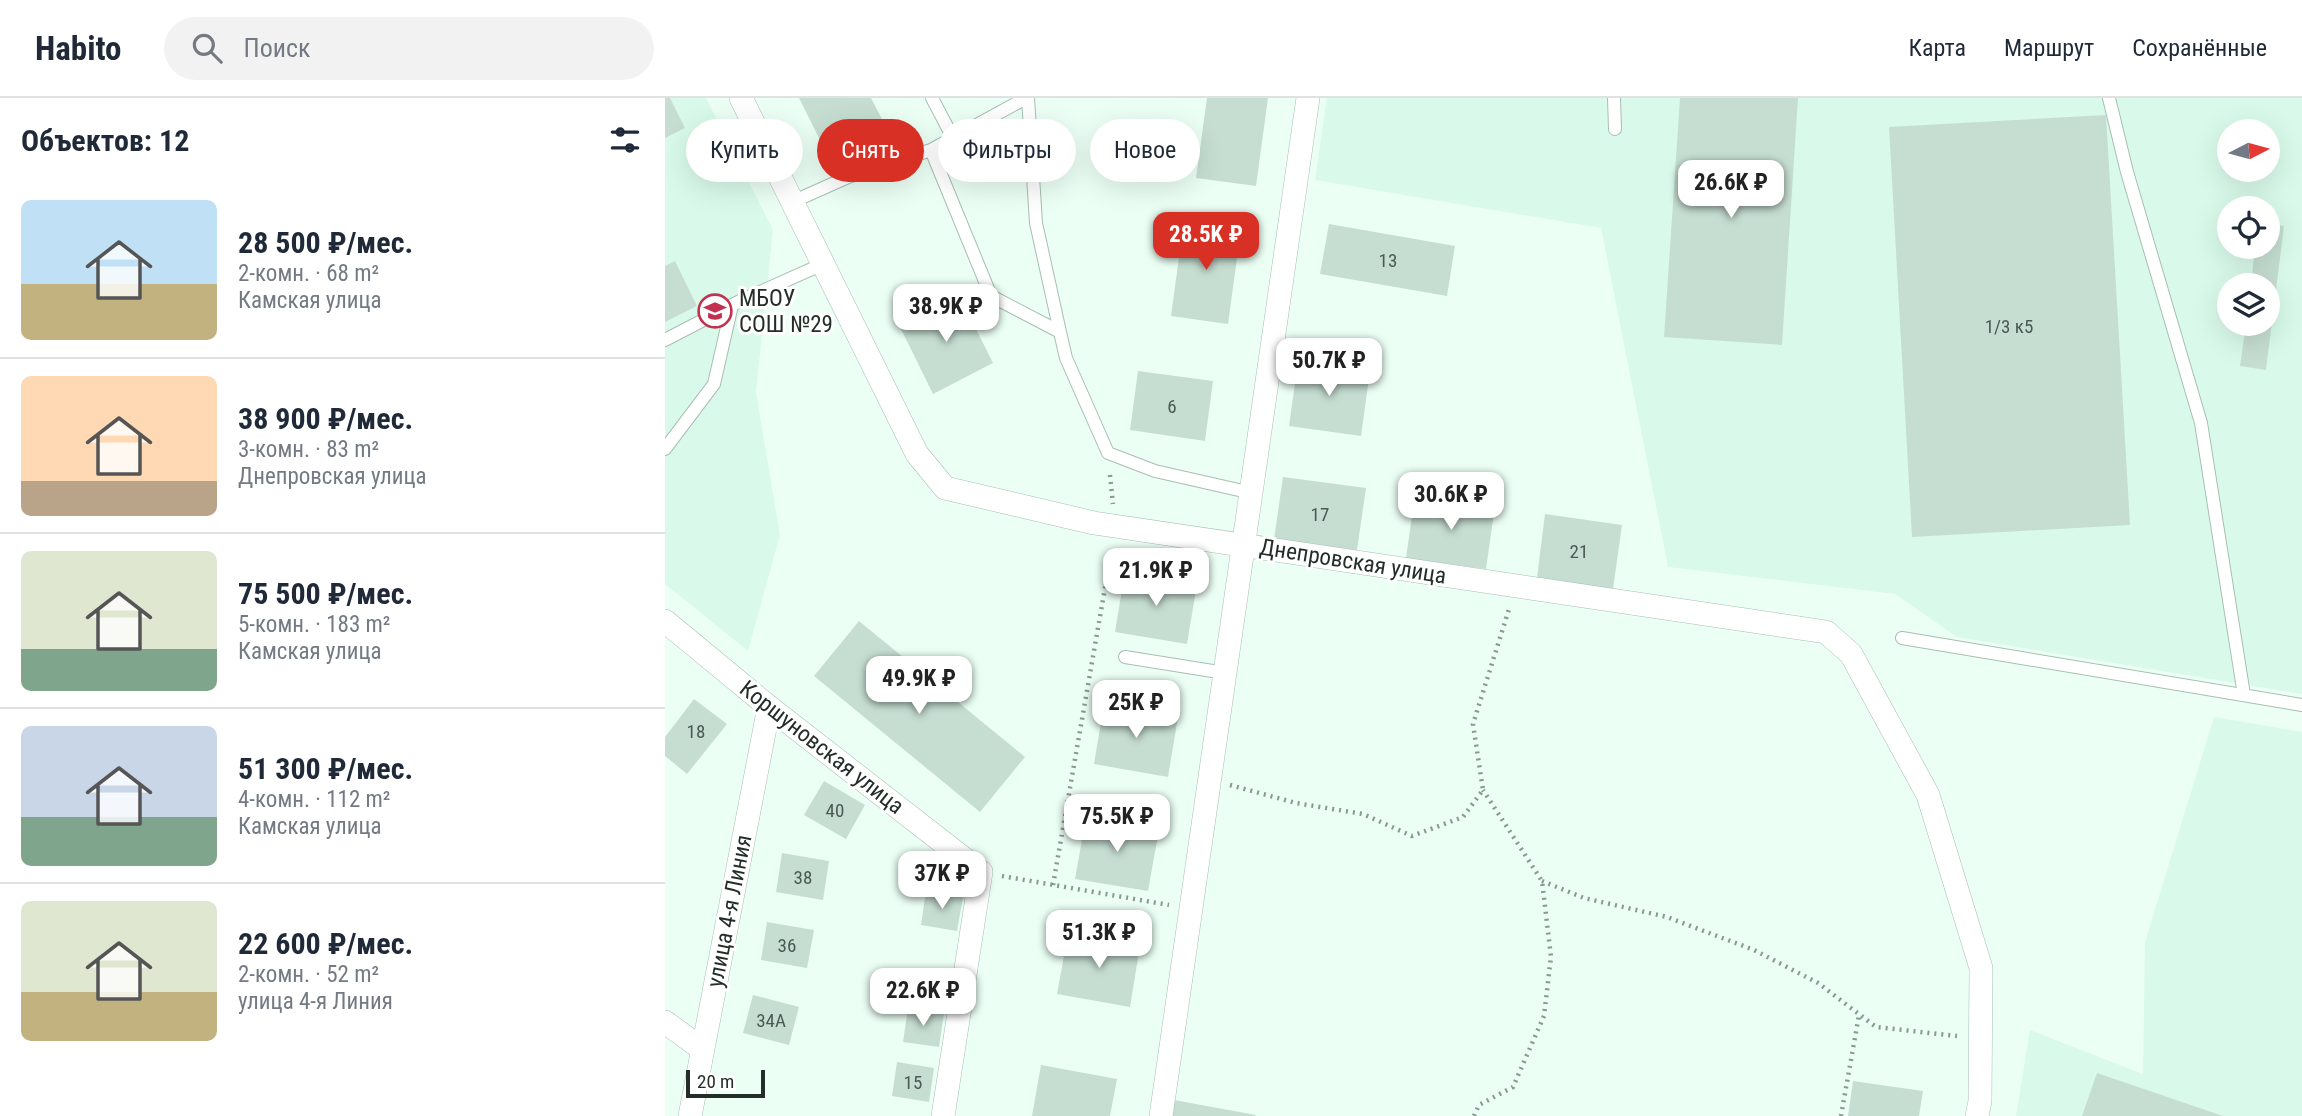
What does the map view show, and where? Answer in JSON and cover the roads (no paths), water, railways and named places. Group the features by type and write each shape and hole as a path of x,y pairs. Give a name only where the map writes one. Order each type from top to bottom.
{"street":[{"name":"Днепровская улица","path":"741,98 916,454 945,488 1094,523 1826,632 1851,654 1928,794 1981,968 1980,1101 1977,1116"},
{"path":"1161,1116 1308,98"},
{"name":"Коршуновская улица","path":"665,621 769,707 981,872 943,1116"},
{"name":"улица 4-я Линия","path":"690,1116 769,707"},
{"path":"665,1022 702,1049"}],"lane":[{"path":"932,98 943,119"},
{"path":"988,119 1027,98 1036,223 1066,358 1108,453 1155,471 1252,492"},
{"path":"1614,98 1615,129"},
{"path":"2109,98 2127,172 2201,423 2244,695"},
{"path":"792,202 848,177 938,146"},
{"path":"931,150 991,296 1061,332"},
{"path":"665,340 732,305 823,264"},
{"path":"665,449 714,384 732,305"},
{"path":"1902,638 2302,705"},
{"path":"1125,657 1225,673"}],"place":[{"name":"МБОУ СОШ №29","path":"715,311"}]}
